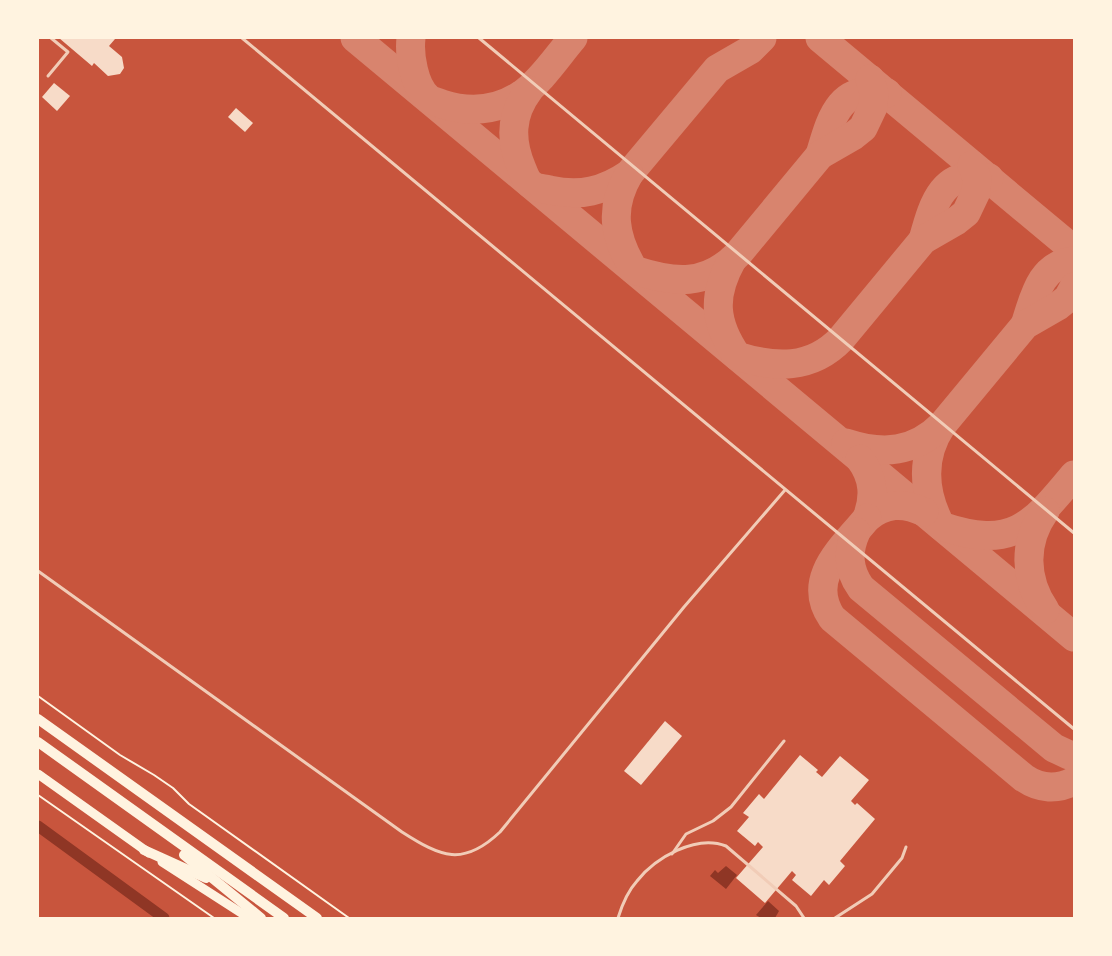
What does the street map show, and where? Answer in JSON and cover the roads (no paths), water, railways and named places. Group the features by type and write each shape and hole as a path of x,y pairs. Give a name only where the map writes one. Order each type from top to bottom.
{"highway":[{"path":"38,719 317,918"},
{"path":"38,742 284,918"},
{"path":"114,796 261,918"},
{"path":"144,850 266,906"}],"main road":[{"path":"38,774 144,850 249,918"}],"lane":[{"path":"48,76 68,52 51,38"},
{"path":"242,38 1074,729"},
{"path":"479,38 1074,533"},
{"path":"38,571 402,832 434,851 447,854 462,854 477,850 500,832 684,607 785,490"},
{"path":"672,854 686,834 713,822 731,807 784,741"},
{"path":"618,918 627,893 647,869 687,847 708,843 726,846 796,906 804,918"},
{"path":"835,918 872,894 902,858 906,847"}],"waterway":[{"path":"38,826 164,918"}]}
